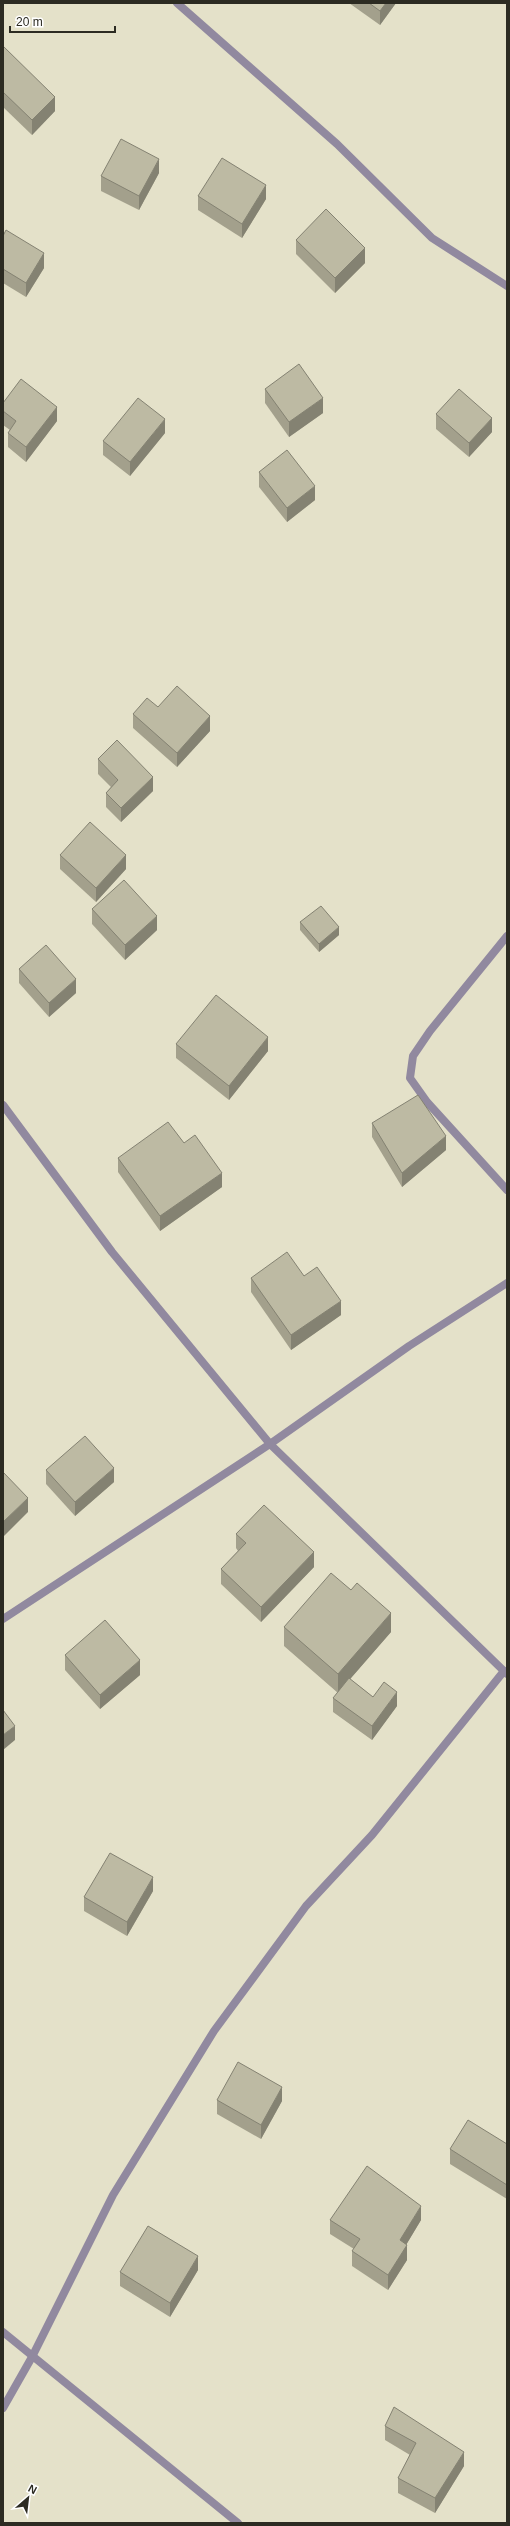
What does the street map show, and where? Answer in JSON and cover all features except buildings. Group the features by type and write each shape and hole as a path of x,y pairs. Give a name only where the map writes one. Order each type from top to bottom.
{"street":[{"path":"178,3 338,144 432,238 507,286"},
{"path":"507,936 430,1031 414,1056 410,1078 427,1102 507,1190"},
{"path":"3,1105 112,1252 270,1444 505,1672 372,1836 306,1906 214,2031 113,2195 32,2357 3,2408"},
{"path":"3,1619 270,1444 409,1346 507,1283"},
{"path":"3,2332 238,2523"}]}
